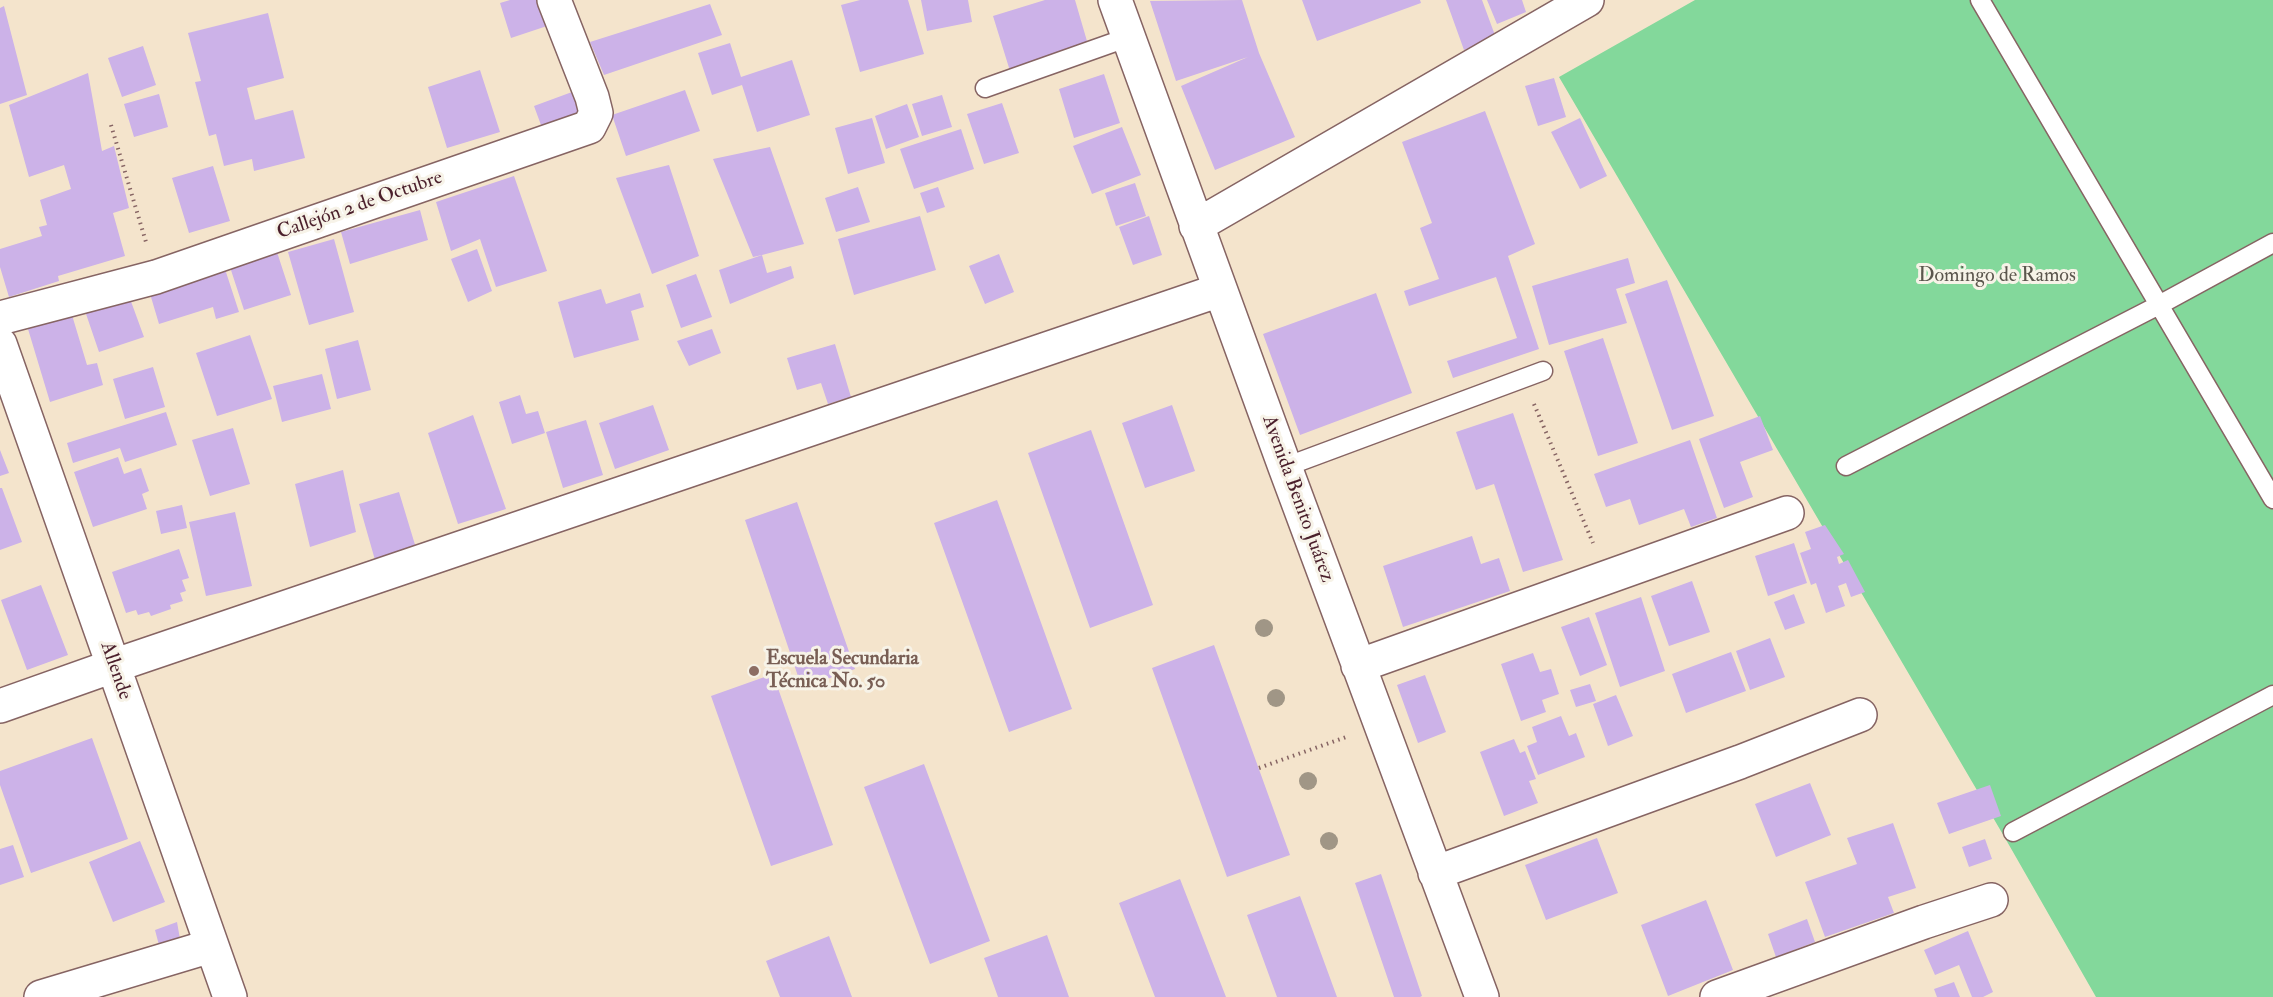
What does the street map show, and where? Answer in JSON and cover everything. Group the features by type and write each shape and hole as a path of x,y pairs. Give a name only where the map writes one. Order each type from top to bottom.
{"street":[{"name":"Callejón 2 de Octubre","path":"0,318 156,278 589,127 596,113 592,97 554,0"},
{"name":"Avenida Benito Juárez","path":"1115,0 1196,226 1482,997"},
{"path":"1196,226 1550,10 1587,0"},
{"path":"0,706 1220,290"},
{"name":"Allende","path":"0,344 230,997"},
{"path":"1358,666 1787,513"},
{"path":"1435,873 1729,766 1860,715"},
{"path":"1717,997 1991,900"},
{"path":"41,997 212,946"}],"lane":[{"path":"1980,0 2273,500"},
{"path":"985,87 1129,37"},
{"path":"1846,466 2159,305 2273,243"},
{"path":"1285,467 1543,371"},
{"path":"2013,832 2273,695"}],"path":[{"path":"111,125 156,278"},
{"path":"1523,379 1608,577"},
{"path":"1259,768 1380,724"}],"green space":[{"name":"Domingo de Ramos","path":"1695,0 2273,0 2273,997 2096,997 1559,77"}],"building":[{"path":"510,0 538,0 547,26 511,38 500,3"},
{"path":"860,0 908,0 924,54 860,72 841,5"},
{"path":"921,0 968,0 972,22 927,31"},
{"path":"1045,0 1075,0 1089,48 1010,71 993,16"},
{"path":"1242,0 1259,53 1295,137 1215,170 1181,86 1248,57 1176,81 1150,1"},
{"path":"1302,0 1420,0 1421,3 1317,41"},
{"path":"1446,0 1482,0 1496,38 1464,50"},
{"path":"1487,0 1522,0 1526,12 1497,24"},
{"path":"710,4 722,35 604,75 590,42"},
{"path":"4,6 27,95 0,104 0,8"},
{"path":"268,13 284,78 247,88 255,120 293,110 305,158 254,171 252,159 224,166 216,134 209,136 195,82 201,81 188,33"},
{"path":"730,43 741,77 792,60 810,115 757,132 742,85 712,95 698,53"},
{"path":"143,46 156,85 122,97 108,58"},
{"path":"480,70 500,132 447,148 428,87"},
{"path":"88,73 102,151 114,146 129,208 113,213 125,256 58,276 59,281 9,297 0,267 0,249 42,236 39,227 47,225 40,200 71,189 64,165 29,177 9,105"},
{"path":"1104,74 1120,123 1074,138 1059,89"},
{"path":"1554,78 1566,117 1538,126 1525,86"},
{"path":"685,90 700,131 626,156 612,115"},
{"path":"572,92 584,125 545,136 534,106"},
{"path":"159,94 168,127 134,137 124,104"},
{"path":"942,95 952,127 922,136 912,104"},
{"path":"1002,103 1019,153 984,164 967,114"},
{"path":"907,104 919,137 886,149 875,116"},
{"path":"1485,111 1535,244 1508,256 1539,349 1453,378 1447,361 1517,338 1496,277 1409,306 1404,291 1439,279 1420,228 1432,223 1402,142"},
{"path":"872,118 885,163 848,174 835,128"},
{"path":"1580,118 1607,176 1580,189 1551,132"},
{"path":"1122,127 1141,175 1092,194 1073,146"},
{"path":"961,129 974,169 914,189 900,149"},
{"path":"770,147 804,244 753,257 713,159"},
{"path":"669,165 699,256 652,274 616,178"},
{"path":"213,166 230,221 189,233 172,178"},
{"path":"514,176 547,271 496,287 480,239 451,251 436,202"},
{"path":"1135,183 1146,216 1116,226 1105,193"},
{"path":"858,187 870,222 836,232 825,198"},
{"path":"938,187 945,207 927,213 920,193"},
{"path":"420,210 428,240 350,264 341,232"},
{"path":"920,216 936,270 854,295 838,239"},
{"path":"1149,216 1162,255 1133,265 1119,227"},
{"path":"334,239 354,312 309,325 288,252"},
{"path":"276,249 291,295 244,310 229,264"},
{"path":"477,249 492,291 468,302 451,259"},
{"path":"999,254 1014,292 985,304 969,266"},
{"path":"762,255 767,273 791,266 794,278 730,304 719,270"},
{"path":"1628,258 1635,283 1616,289 1627,323 1549,345 1532,286"},
{"path":"223,263 239,312 216,319 213,307 159,324 148,287"},
{"path":"696,274 712,317 681,328 666,285"},
{"path":"1667,280 1714,416 1672,430 1625,294"},
{"path":"601,289 606,304 640,293 644,307 631,311 639,340 574,358 558,302"},
{"path":"1376,293 1412,393 1300,435 1263,334"},
{"path":"129,296 144,337 99,352 85,311"},
{"path":"72,315 87,365 97,363 103,385 50,402 28,329"},
{"path":"712,329 721,353 689,366 677,341"},
{"path":"250,335 272,399 217,416 196,353"},
{"path":"1603,338 1638,443 1598,456 1564,351"},
{"path":"358,340 371,390 337,399 325,349"},
{"path":"835,344 851,397 828,404 821,383 797,390 787,358"},
{"path":"153,367 165,407 125,419 113,379"},
{"path":"322,374 331,409 282,422 273,386"},
{"path":"520,395 526,414 538,411 545,433 512,444 499,402"},
{"path":"653,405 669,450 615,469 599,423"},
{"path":"1172,405 1195,471 1145,488 1122,423"},
{"path":"166,412 177,445 125,462 120,448 73,463 67,443"},
{"path":"1513,413 1563,560 1523,572 1494,484 1476,490 1456,432"},
{"path":"473,415 506,509 458,524 428,433"},
{"path":"1760,416 1773,450 1740,462 1753,497 1724,508 1699,439"},
{"path":"586,420 603,475 563,488 546,432"},
{"path":"233,428 250,484 210,496 192,440"},
{"path":"1091,430 1153,605 1090,628 1028,453"},
{"path":"1690,440 1717,518 1691,527 1684,509 1639,525 1630,499 1606,507 1594,474"},
{"path":"0,450 9,473 0,476"},
{"path":"118,457 124,474 141,468 149,491 142,494 147,509 93,527 74,472"},
{"path":"343,470 356,532 310,547 295,484"},
{"path":"0,488 2,488 22,542 0,550"},
{"path":"399,492 416,548 375,560 359,504"},
{"path":"997,500 1072,709 1009,732 934,523"},
{"path":"797,502 855,669 802,688 745,520"},
{"path":"182,505 187,528 161,534 156,511"},
{"path":"235,512 252,586 206,596 189,522"},
{"path":"1825,525 1844,554 1837,557 1839,564 1848,560 1865,592 1851,597 1846,583 1838,586 1845,606 1826,613 1816,583 1811,585 1800,553 1811,549 1805,532"},
{"path":"1472,536 1481,564 1499,558 1510,591 1403,627 1383,566"},
{"path":"1794,543 1807,583 1768,596 1755,556"},
{"path":"179,549 189,578 182,580 186,591 180,593 183,601 170,605 171,609 151,616 149,612 138,615 136,610 126,613 112,572"},
{"path":"1692,581 1710,632 1669,646 1651,596"},
{"path":"41,585 68,655 27,670 1,600"},
{"path":"1794,594 1805,623 1785,630 1774,602"},
{"path":"1641,597 1665,671 1620,687 1595,613"},
{"path":"1589,617 1607,665 1580,676 1561,627"},
{"path":"1770,638 1785,677 1750,690 1736,651"},
{"path":"1214,645 1290,855 1227,877 1152,668"},
{"path":"1731,652 1746,691 1686,713 1672,674"},
{"path":"1533,653 1540,672 1551,669 1559,694 1542,700 1546,712 1521,721 1501,664"},
{"path":"773,674 833,845 771,866 711,696"},
{"path":"1425,675 1446,732 1418,743 1397,685"},
{"path":"1590,684 1596,701 1576,707 1570,690"},
{"path":"1616,695 1633,736 1608,746 1593,704"},
{"path":"1561,716 1569,736 1576,733 1585,757 1538,775 1527,746 1537,742 1532,727"},
{"path":"92,738 128,839 31,873 0,785 0,771"},
{"path":"1514,739 1520,753 1525,751 1536,779 1529,781 1538,803 1504,816 1480,752"},
{"path":"924,764 990,941 930,964 864,787"},
{"path":"1810,783 1831,835 1776,857 1755,804"},
{"path":"1990,785 2001,816 1949,834 1937,803"},
{"path":"1893,823 1916,888 1888,897 1894,913 1825,937 1805,882 1857,864 1847,838"},
{"path":"1597,838 1618,893 1546,920 1525,865"},
{"path":"1985,839 1992,859 1969,867 1962,847"},
{"path":"140,841 165,902 113,922 89,862"},
{"path":"13,845 24,877 0,885 0,849"},
{"path":"1381,874 1422,996 1420,997 1394,997 1355,883"},
{"path":"1180,879 1226,997 1155,997 1119,903"},
{"path":"1300,896 1337,997 1277,997 1247,915"},
{"path":"1706,900 1733,970 1668,996 1641,925"},
{"path":"1807,919 1815,942 1776,957 1768,934"},
{"path":"177,922 180,939 160,949 155,930"},
{"path":"1968,931 1993,992 1983,997 1972,997 1959,965 1935,975 1924,950"},
{"path":"1047,935 1069,997 998,997 984,958"},
{"path":"829,936 852,997 780,997 766,961"},
{"path":"1954,982 1960,997 1937,997 1934,989"}],"place":[{"name":"Escuela Secundaria Técnica No. 50","path":"754,671"}]}
